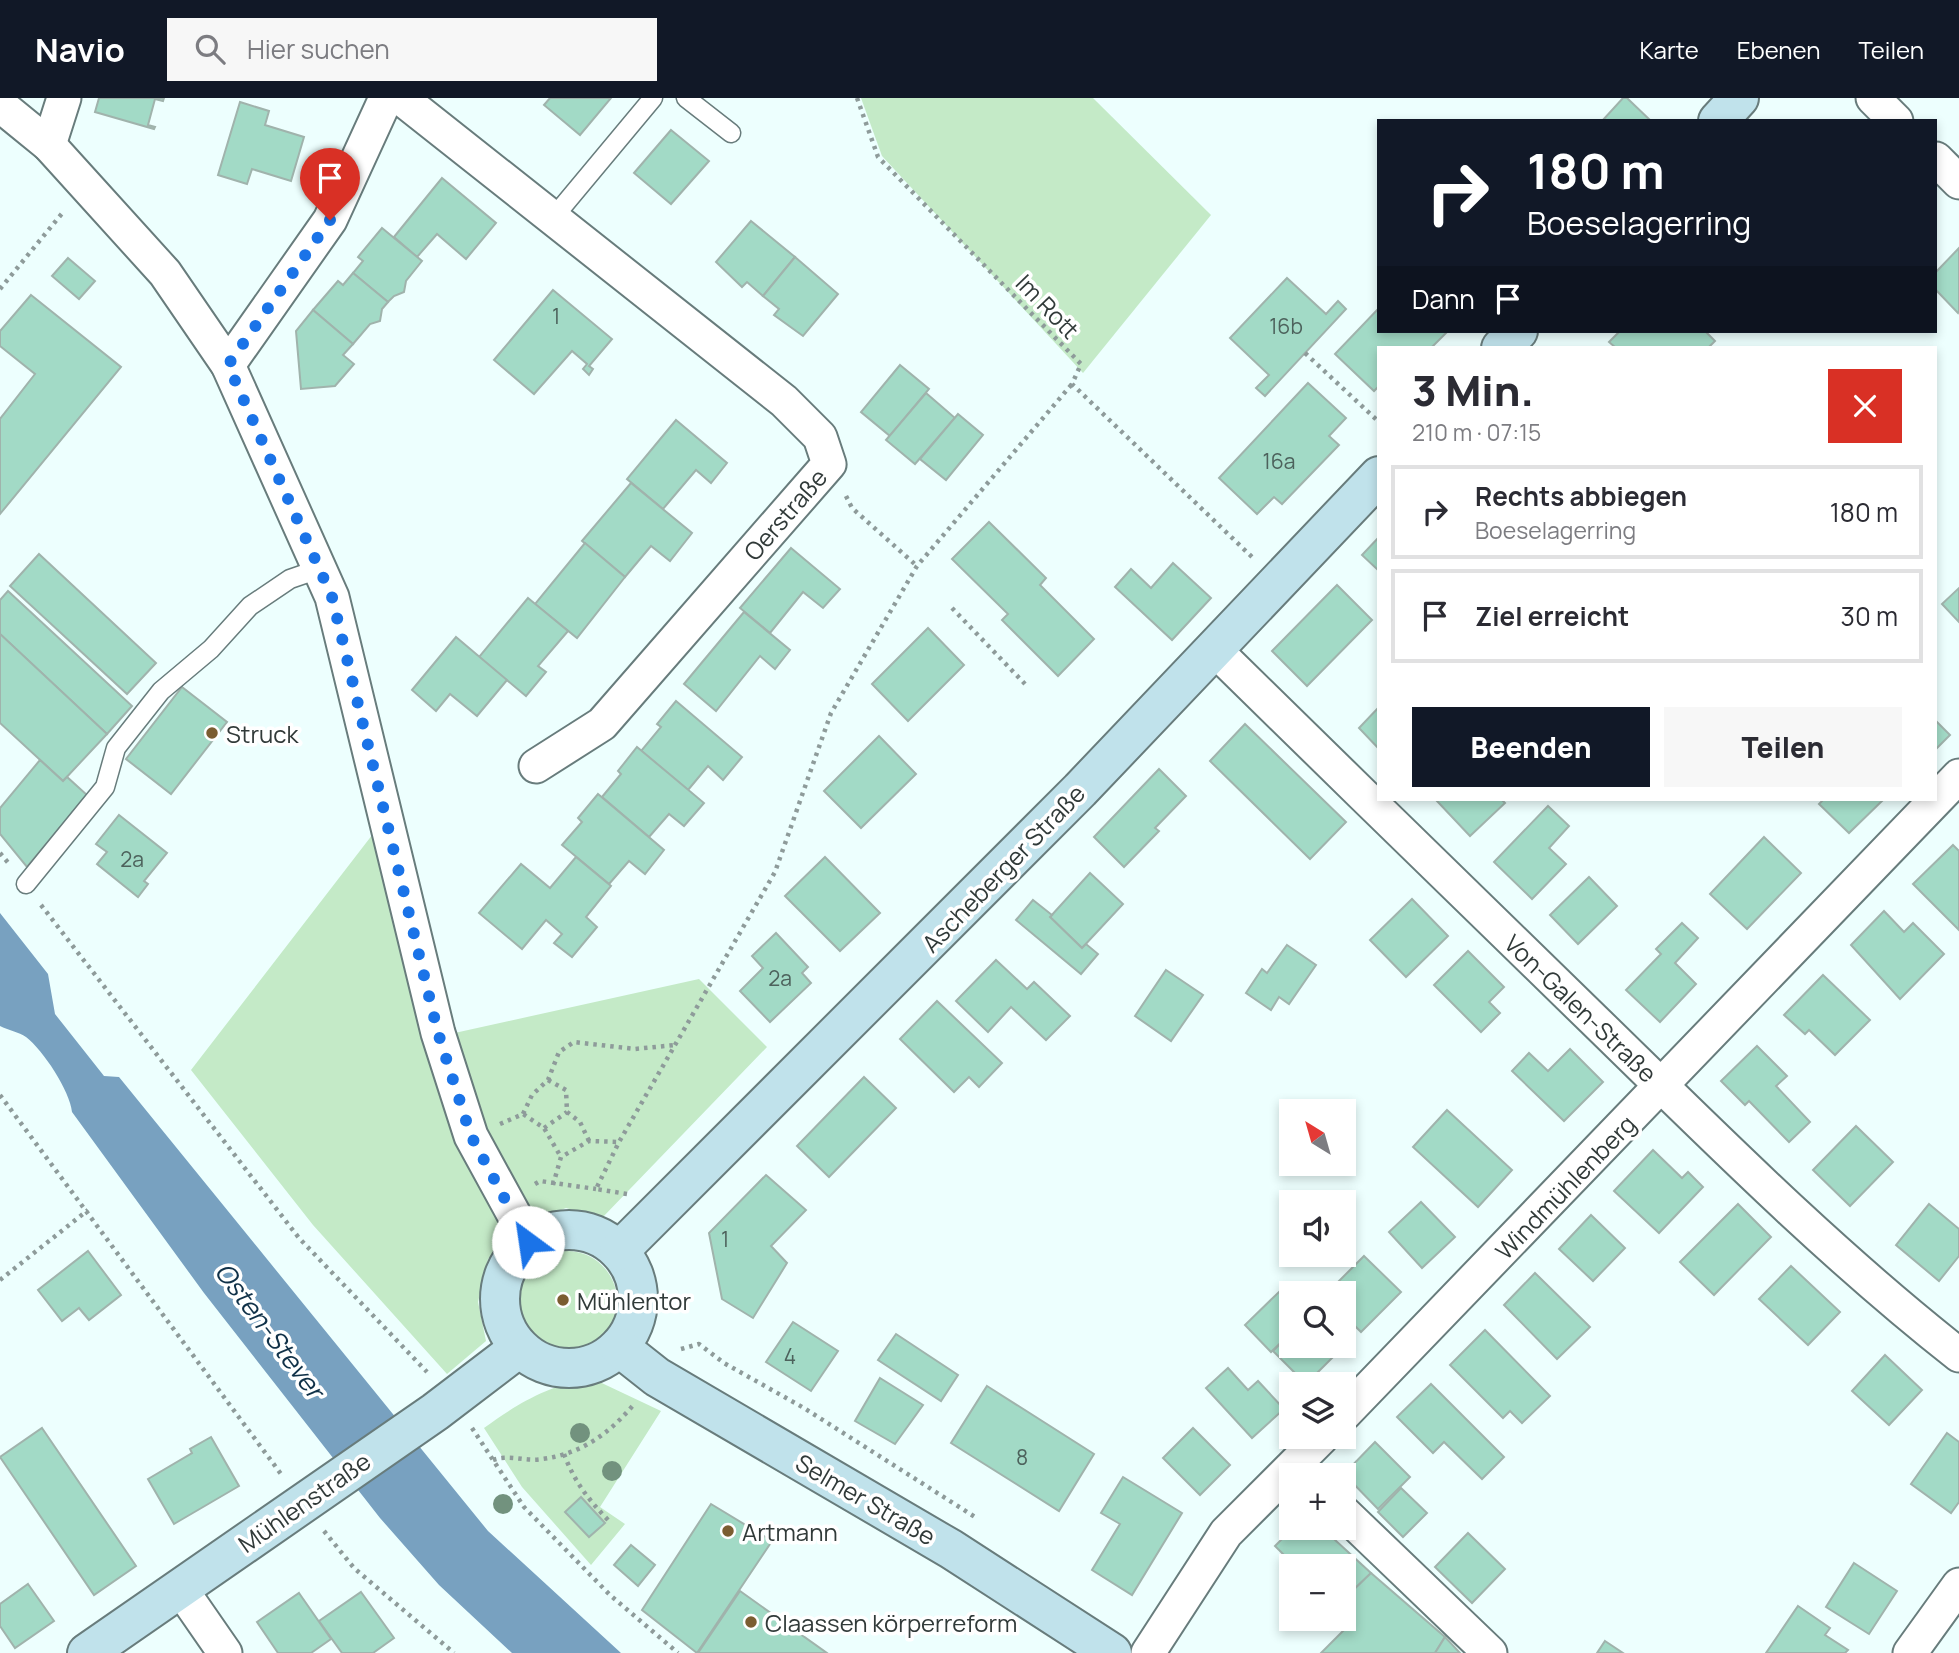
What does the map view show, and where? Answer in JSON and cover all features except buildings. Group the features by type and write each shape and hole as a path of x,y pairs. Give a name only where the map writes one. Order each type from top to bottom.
{"street":[{"path":"49,145 65,98"},
{"path":"228,365 330,220 386,98"},
{"name":"Oerstraße","path":"401,98 785,401 820,437 830,464 601,724 536,766"},
{"path":"1720,119 1739,98"},
{"path":"1873,98 1894,119"},
{"path":"0,105 49,145 90,187 165,273 228,365 332,597 438,1033 471,1136 528,1242"},
{"path":"1937,160 1959,182"},
{"path":"1503,346 1516,333"},
{"name":"Ascheberger Straße","path":"619,1251 959,914 1377,479"},
{"name":"Von-Galen-Straße","path":"1214,649 1662,1086 1819,1234 1959,1355"},
{"name":"Windmühlenberg","path":"1937,799 1959,776"},
{"name":"Windmühlenberg","path":"1356,1402 1935,801"},
{"path":"569,1230 591,1233 619,1251 636,1282 638,1306 632,1328 619,1347 600,1362 577,1369 552,1367 530,1357 519,1348 501,1317 500,1289 509,1264 528,1242 547,1233 569,1230"},
{"name":"Selmer Straße","path":"619,1347 657,1377 951,1549 1112,1653"},
{"name":"Mühlenstraße","path":"87,1653 444,1405 519,1348"},
{"path":"1148,1653 1226,1533 1279,1487"},
{"path":"1356,1525 1490,1653"},
{"path":"1910,1653 1959,1585"},
{"path":"180,1588 225,1653"}],"lane":[{"path":"553,218 653,98"},
{"path":"687,98 731,133"},
{"path":"26,884 105,787 116,748 161,691 211,649 250,606 290,579 319,569"}],"path":[{"name":"Im Rott","path":"857,98 878,157 1081,365 1072,384"},
{"path":"0,289 61,214 90,187"},
{"path":"1305,353 1377,420"},
{"path":"596,1189 619,1142 775,872 831,713 917,566 1072,384 1278,582"},
{"path":"830,464 852,508 917,566"},
{"path":"952,608 1025,684"},
{"path":"0,853 299,1238 493,1460 524,1507 610,1595 678,1653"},
{"path":"471,1136 523,1114 532,1095 548,1080 559,1052 574,1042 635,1049 675,1045"},
{"path":"548,1080 566,1090 567,1112 580,1122 589,1141"},
{"path":"0,1095 310,1499 354,1568 454,1653"},
{"path":"544,1128 567,1112"},
{"path":"523,1114 544,1128 561,1157"},
{"path":"553,1185 561,1157 589,1141 619,1142"},
{"path":"503,1199 540,1181 553,1185 624,1191 653,1218"},
{"path":"0,1280 88,1210"},
{"path":"493,1460 503,1457 541,1460 587,1446 603,1436 657,1377"},
{"path":"564,1454 572,1477 583,1494 608,1520"}],"green space":[{"path":"861,98 1093,98 1211,215 1083,373 882,156"},
{"path":"386,817 441,1036 699,979 767,1047 602,1218 566,1208 520,1226 488,1259 478,1302 486,1341 447,1374 313,1225 191,1070"},
{"path":"567,1251 586,1255 603,1265 613,1282 617,1301 613,1320 603,1337 586,1347 567,1351 548,1347 531,1337 521,1320 517,1301 521,1282 531,1265 548,1255"},
{"path":"589,1377 661,1411 600,1507 625,1524 591,1565 522,1487 484,1428 534,1397"}],"water":[{"name":"Osten-Stever","path":"0,913 48,974 55,1014 104,1076 119,1077 488,1531 621,1653 512,1653 439,1585 380,1518 204,1293 72,1112 61,1082 40,1051 26,1037 0,1026"}],"place":[{"name":"Struck","path":"212,733"},
{"name":"Mühlentor","path":"563,1300"},
{"name":"Artmann","path":"728,1531"},
{"name":"Claassen körperreform","path":"751,1622"}],"route":[{"path":"330,220 228,365 332,597 438,1033 471,1136 528,1242"}]}
